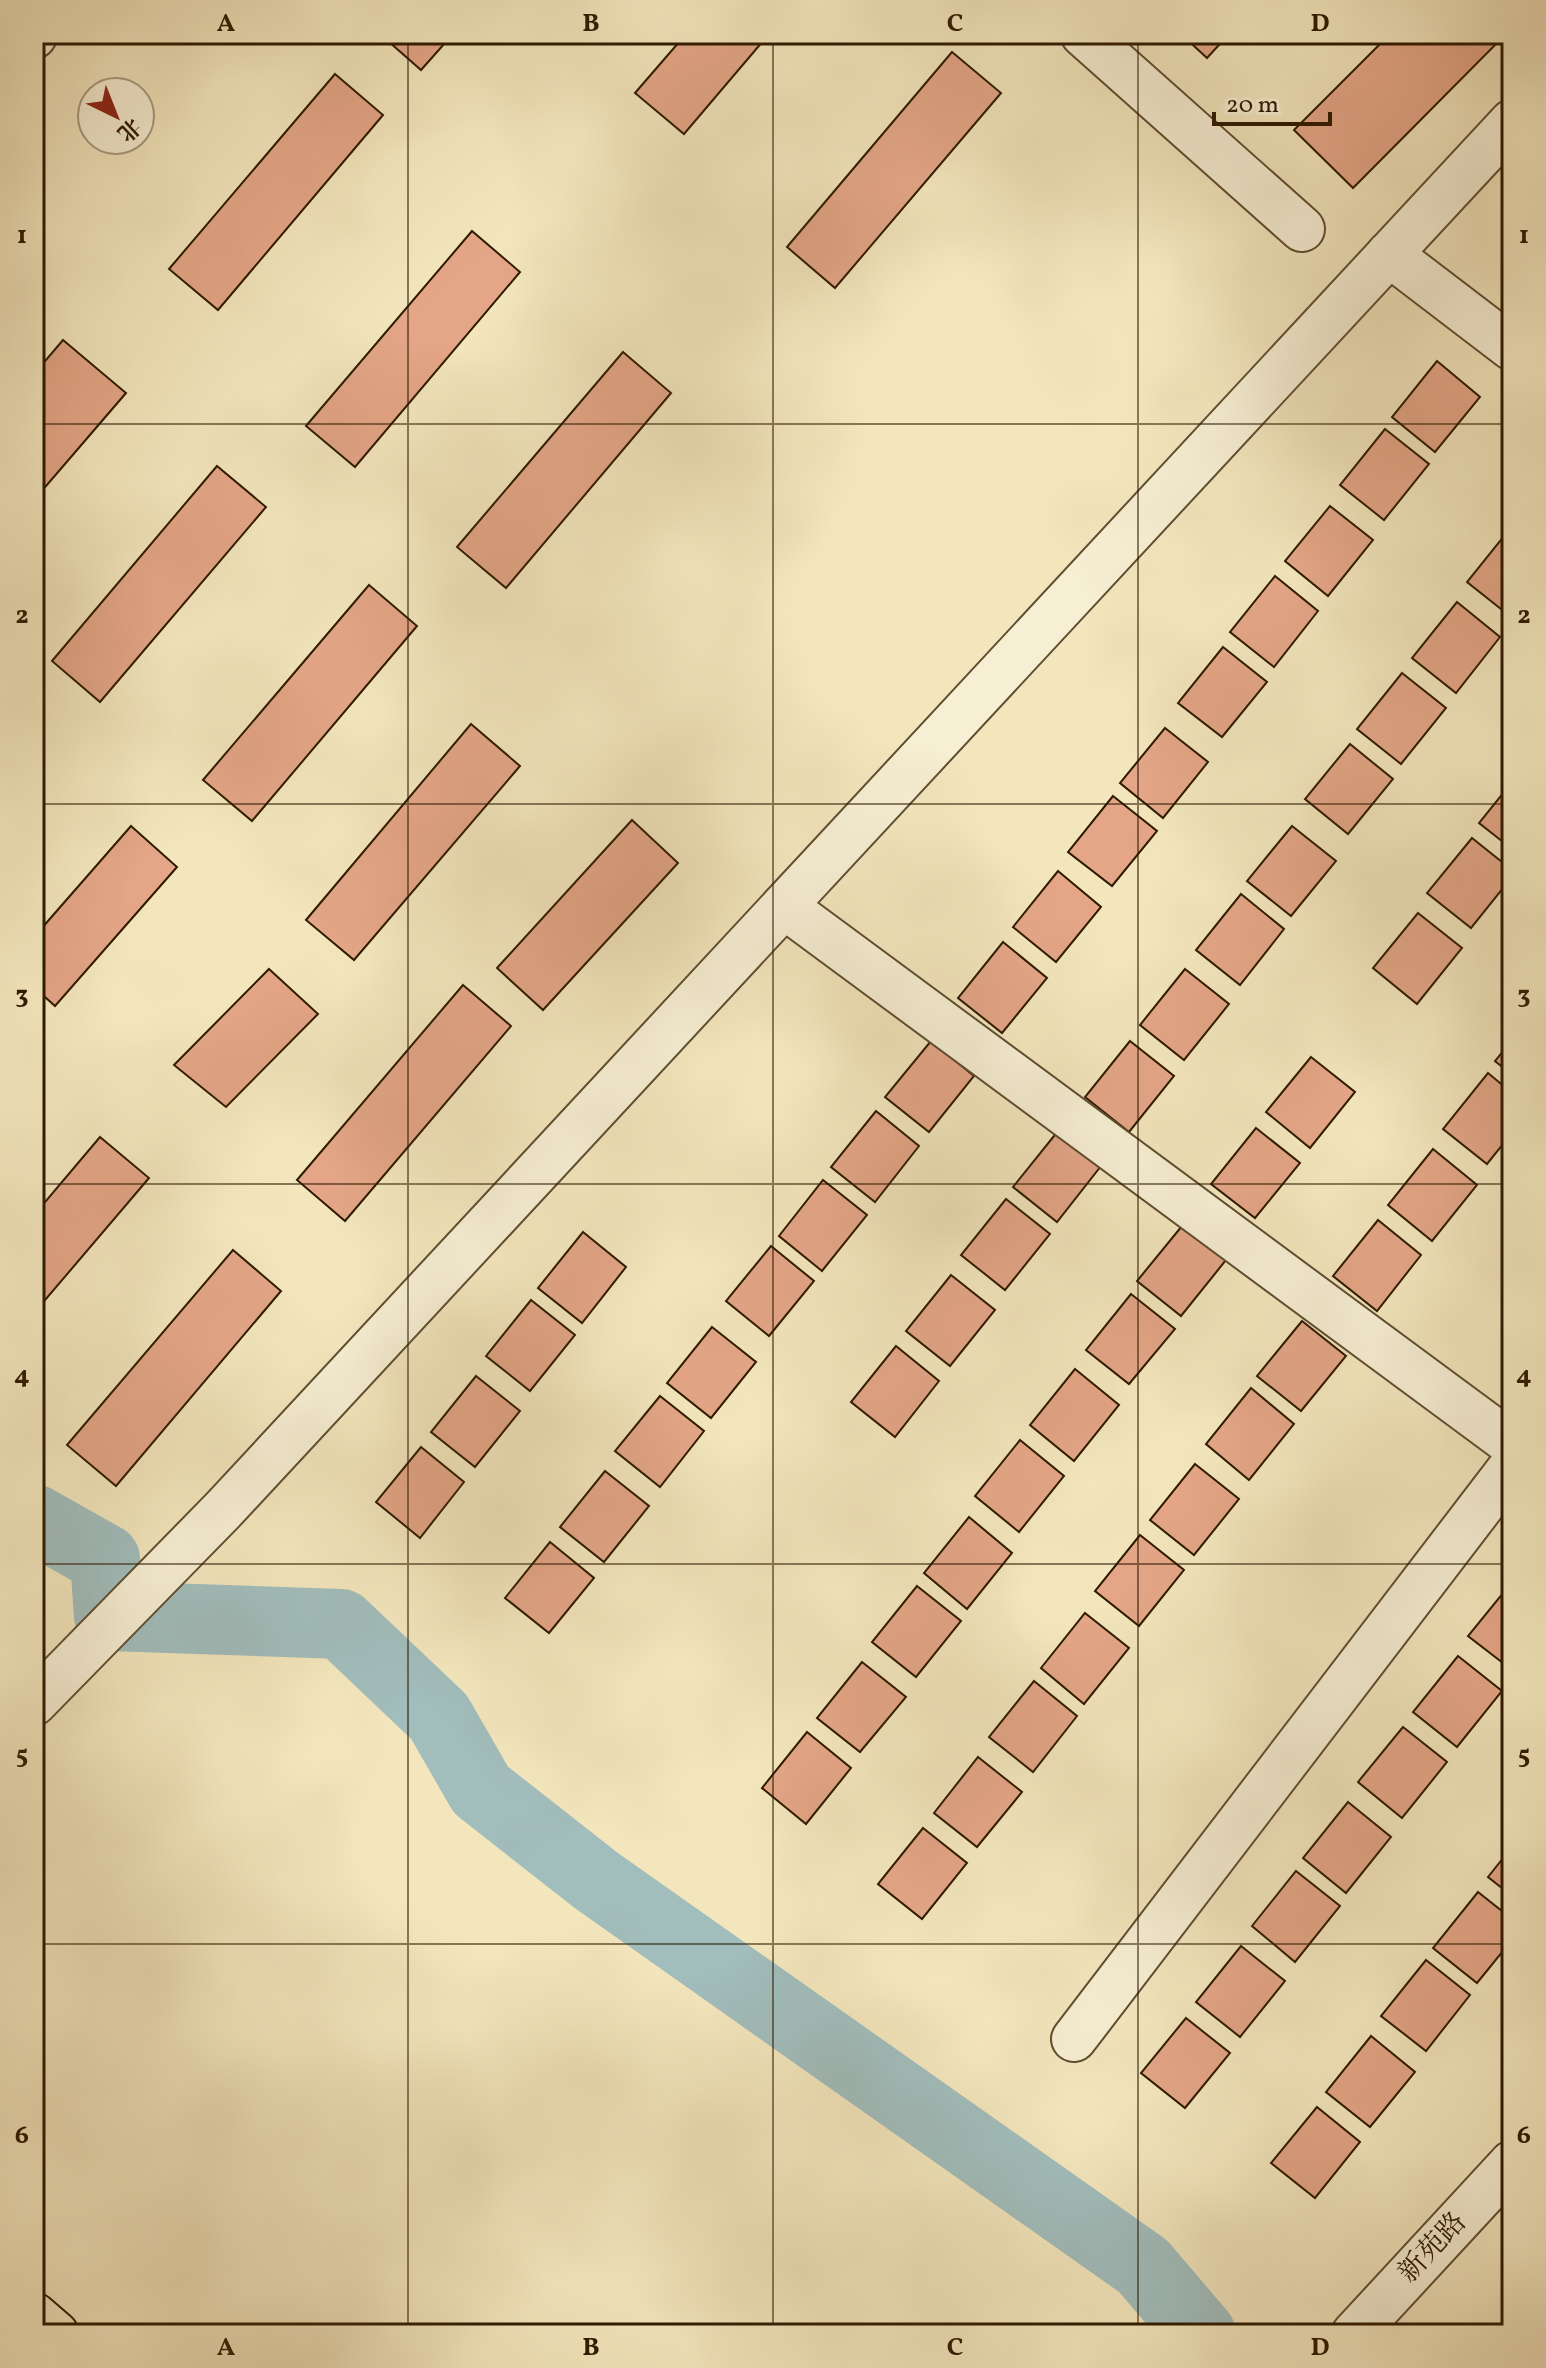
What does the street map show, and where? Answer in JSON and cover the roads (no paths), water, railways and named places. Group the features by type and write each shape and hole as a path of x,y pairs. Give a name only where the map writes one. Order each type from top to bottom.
{"main road":[{"path":"34,2315 56,2334"}],"street":[{"path":"1083,34 1302,229"},
{"path":"34,1703 223,1510 1512,122"},
{"path":"1389,254 1512,348"},
{"path":"784,906 1512,1444"},
{"path":"1074,2039 1512,1466"},
{"name":"新苑路","path":"1364,2324 1512,2163"}],"waterway":[{"path":"34,1519 105,1559 109,1616 341,1624 439,1717 481,1790 597,1881 1143,2266 1201,2334"}]}
